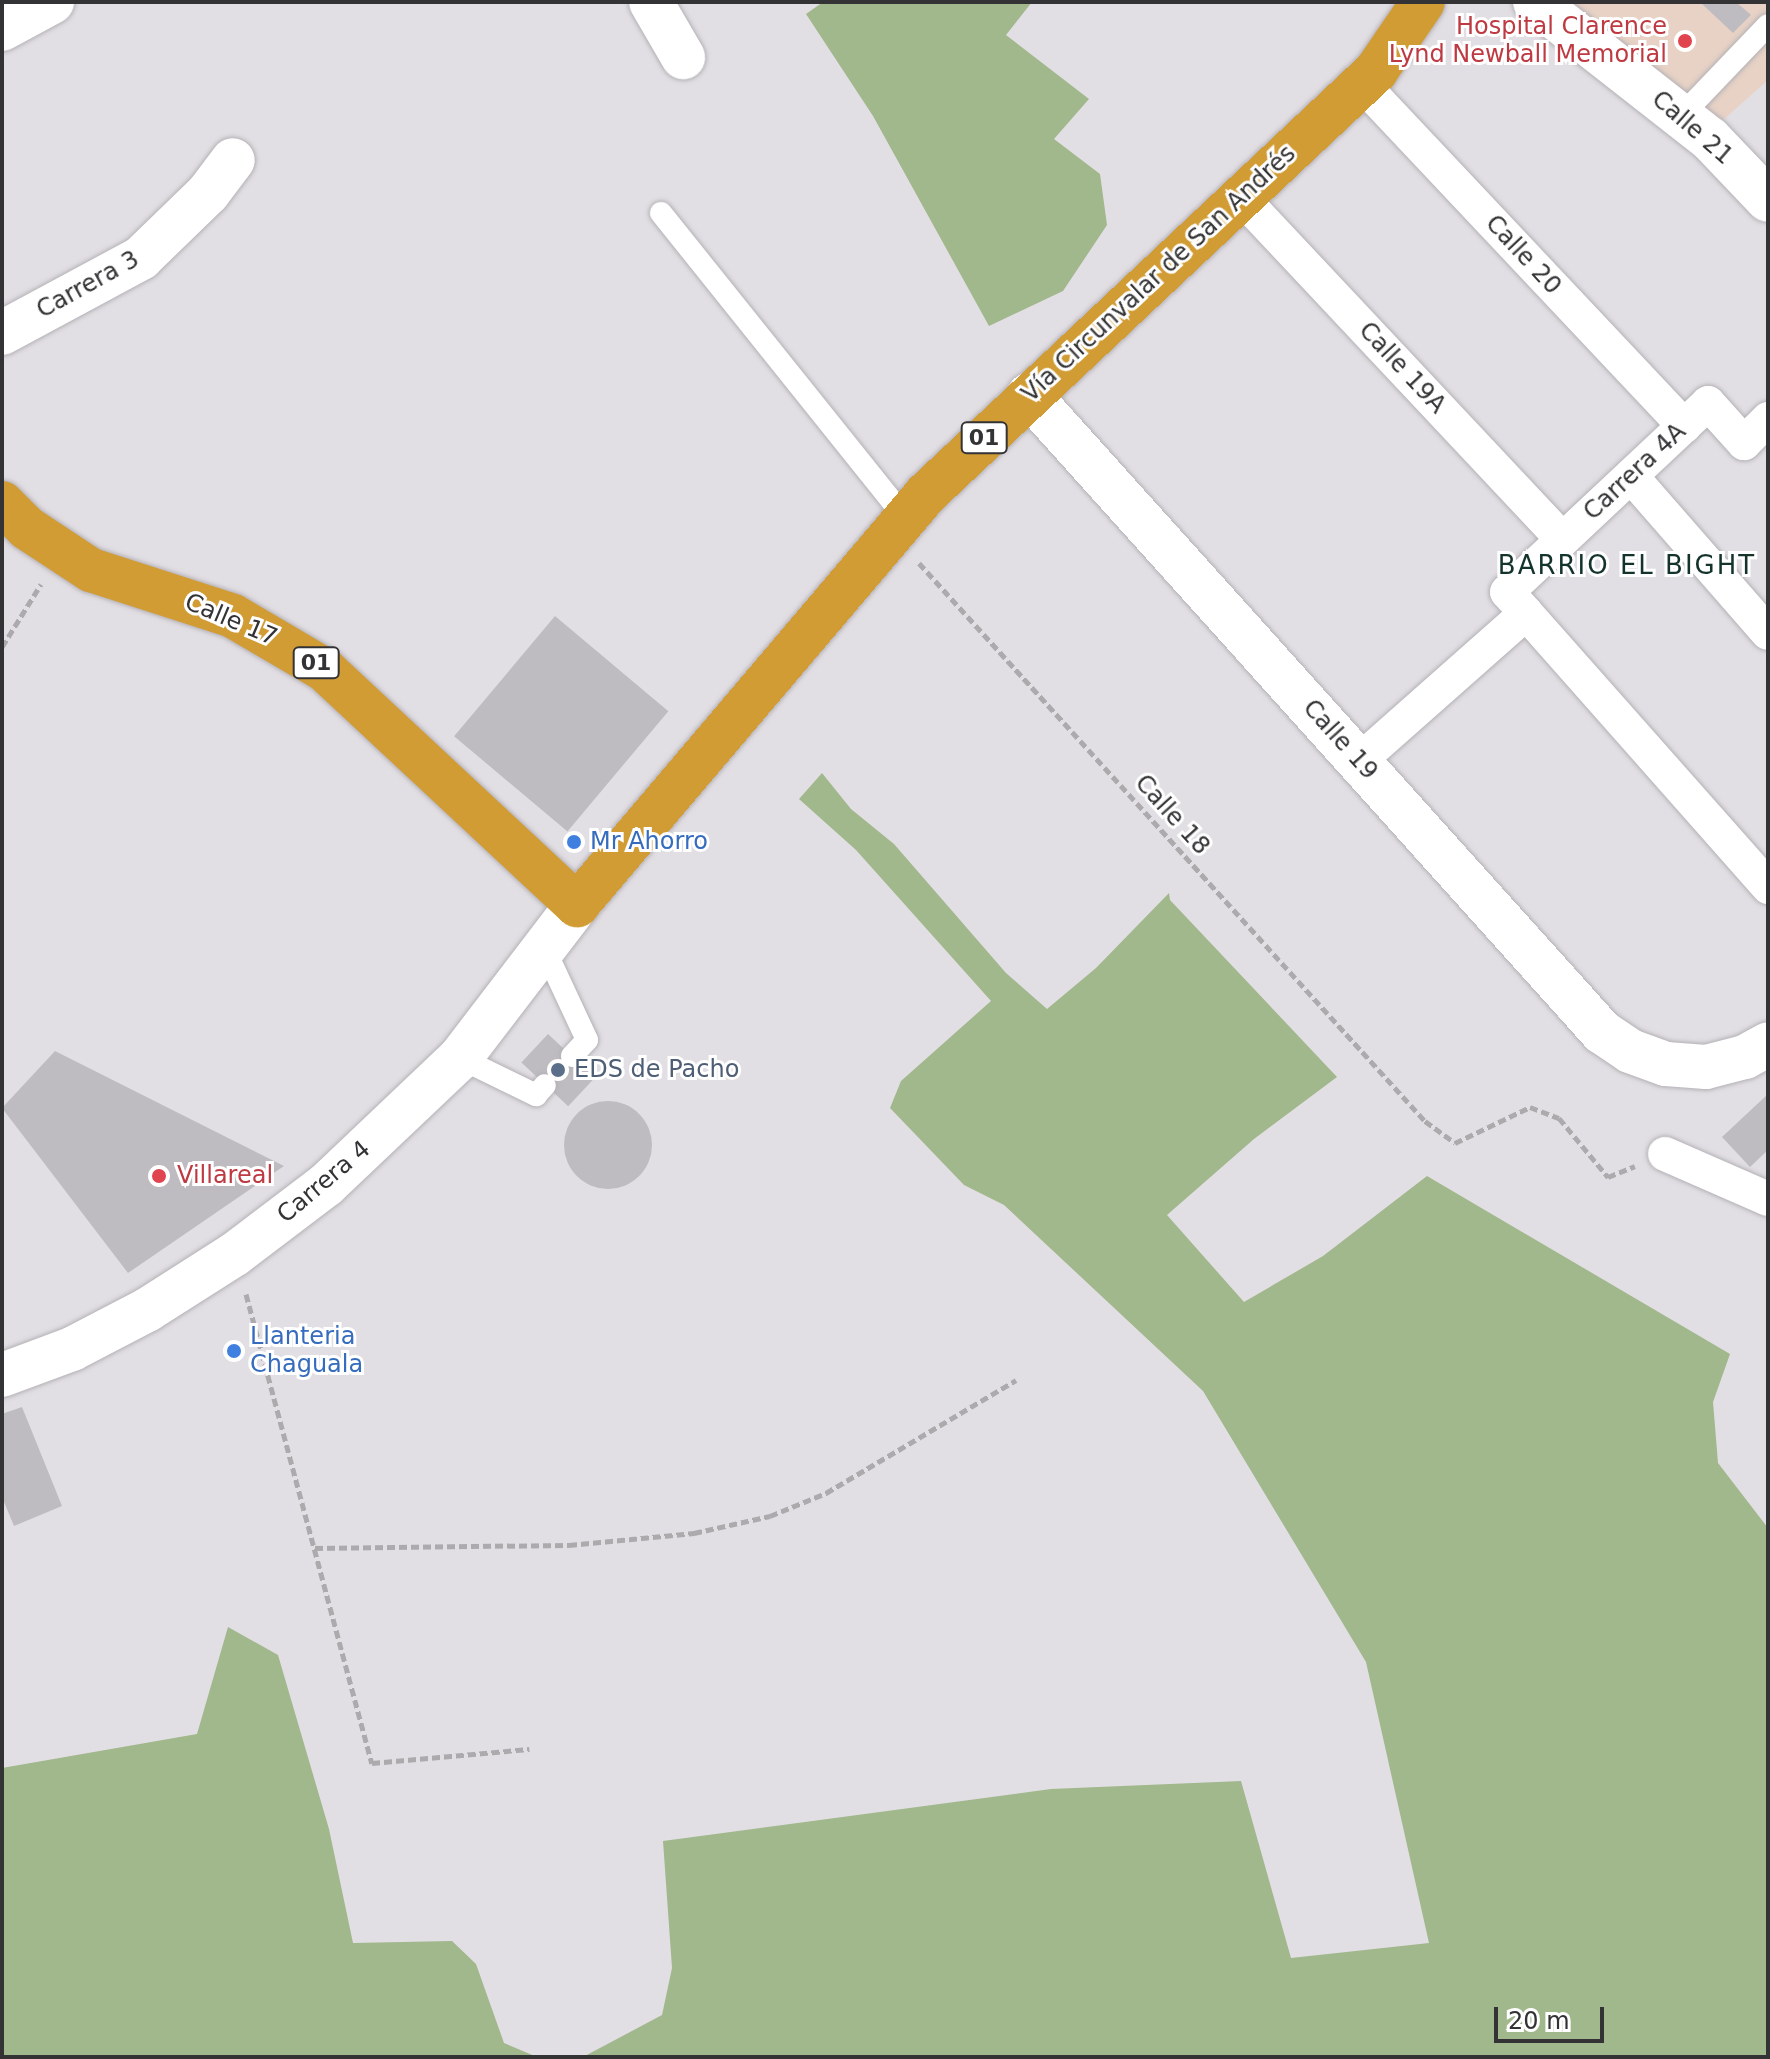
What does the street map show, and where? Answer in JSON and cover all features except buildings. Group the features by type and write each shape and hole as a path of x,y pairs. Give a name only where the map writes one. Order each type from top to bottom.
{"highway":[{"name":"Vía Circunvalar de San Andrés","path":"577,905 898,526 1029,395 1362,84 1423,2"},
{"name":"Calle 17","path":"2,503 60,551 91,570 233,616 325,670 577,905"}],"street":[{"path":"2,29 52,2"},
{"path":"651,2 683,57"},
{"name":"Calle 21","path":"1535,2 1682,115 1768,200"},
{"name":"Calle 20","path":"1362,84 1684,426"},
{"name":"Carrera 3","path":"2,333 141,258 208,193 233,160"},
{"name":"Calle 19A","path":"1241,197 1563,540"},
{"name":"Calle 19","path":"1029,395 1602,1032 1630,1051 1666,1064 1706,1067 1745,1057 1768,1044"},
{"name":"Carrera 4A","path":"1526,613 1507,592 1708,403 1744,443 1768,419"},
{"path":"1631,476 1768,633"},
{"path":"1359,761 1526,613 1768,887"},
{"name":"Carrera 4","path":"2,1375 84,1343 235,1254 326,1185 460,1058 546,952 577,905"},
{"path":"1665,1154 1768,1199"}],"lane":[{"path":"1682,115 1768,25"},
{"path":"661,213 898,526"},
{"path":"546,952 587,1040 572,1056"},
{"path":"460,1058 536,1095 545,1085"}],"path":[{"name":"Calle 18","path":"898,526 1425,1121 1455,1143 1530,1107 1559,1118 1608,1177 1665,1154"},
{"path":"2,647 60,551"},
{"path":"235,1254 372,1763 529,1749"},
{"path":"315,1548 569,1545 694,1533 770,1516 826,1493 1016,1380"}],"shaded area":[{"name":"Hospital Clarence Lynd Newball Memorial","path":"1553,2 1768,2 1768,80 1713,129"}],"green space":[{"path":"823,2 1032,2 1006,35 1089,99 1054,139 1100,174 1107,225 1063,291 989,326 873,116 806,14"},
{"path":"822,773 851,809 894,844 1006,973 1047,1009 1096,968 1169,893 1170,900 1337,1077 1254,1139 1167,1215 1244,1302 1323,1256 1427,1176 1730,1354 1713,1402 1718,1463 1768,1528 1768,2057 583,2057 662,2015 672,1968 663,1841 1051,1789 1241,1781 1291,1958 1429,1943 1366,1662 1203,1391 1004,1205 964,1185 890,1108 901,1081 991,1001 856,850 799,799"},
{"path":"228,1627 278,1655 329,1829 353,1943 452,1941 476,1964 504,2043 537,2057 2,2057 2,1768 197,1734"}],"place":[{"name":"Hospital Clarence Lynd Newball Memorial","path":"1685,41"},
{"name":"Mr Ahorro","path":"574,842"},
{"name":"EDS de Pacho","path":"558,1070"},
{"name":"Villareal","path":"159,1176"},
{"name":"Llanteria Chaguala","path":"234,1351"}],"district":[{"name":"BARRIO EL BIGHT","path":"1627,566"}]}
